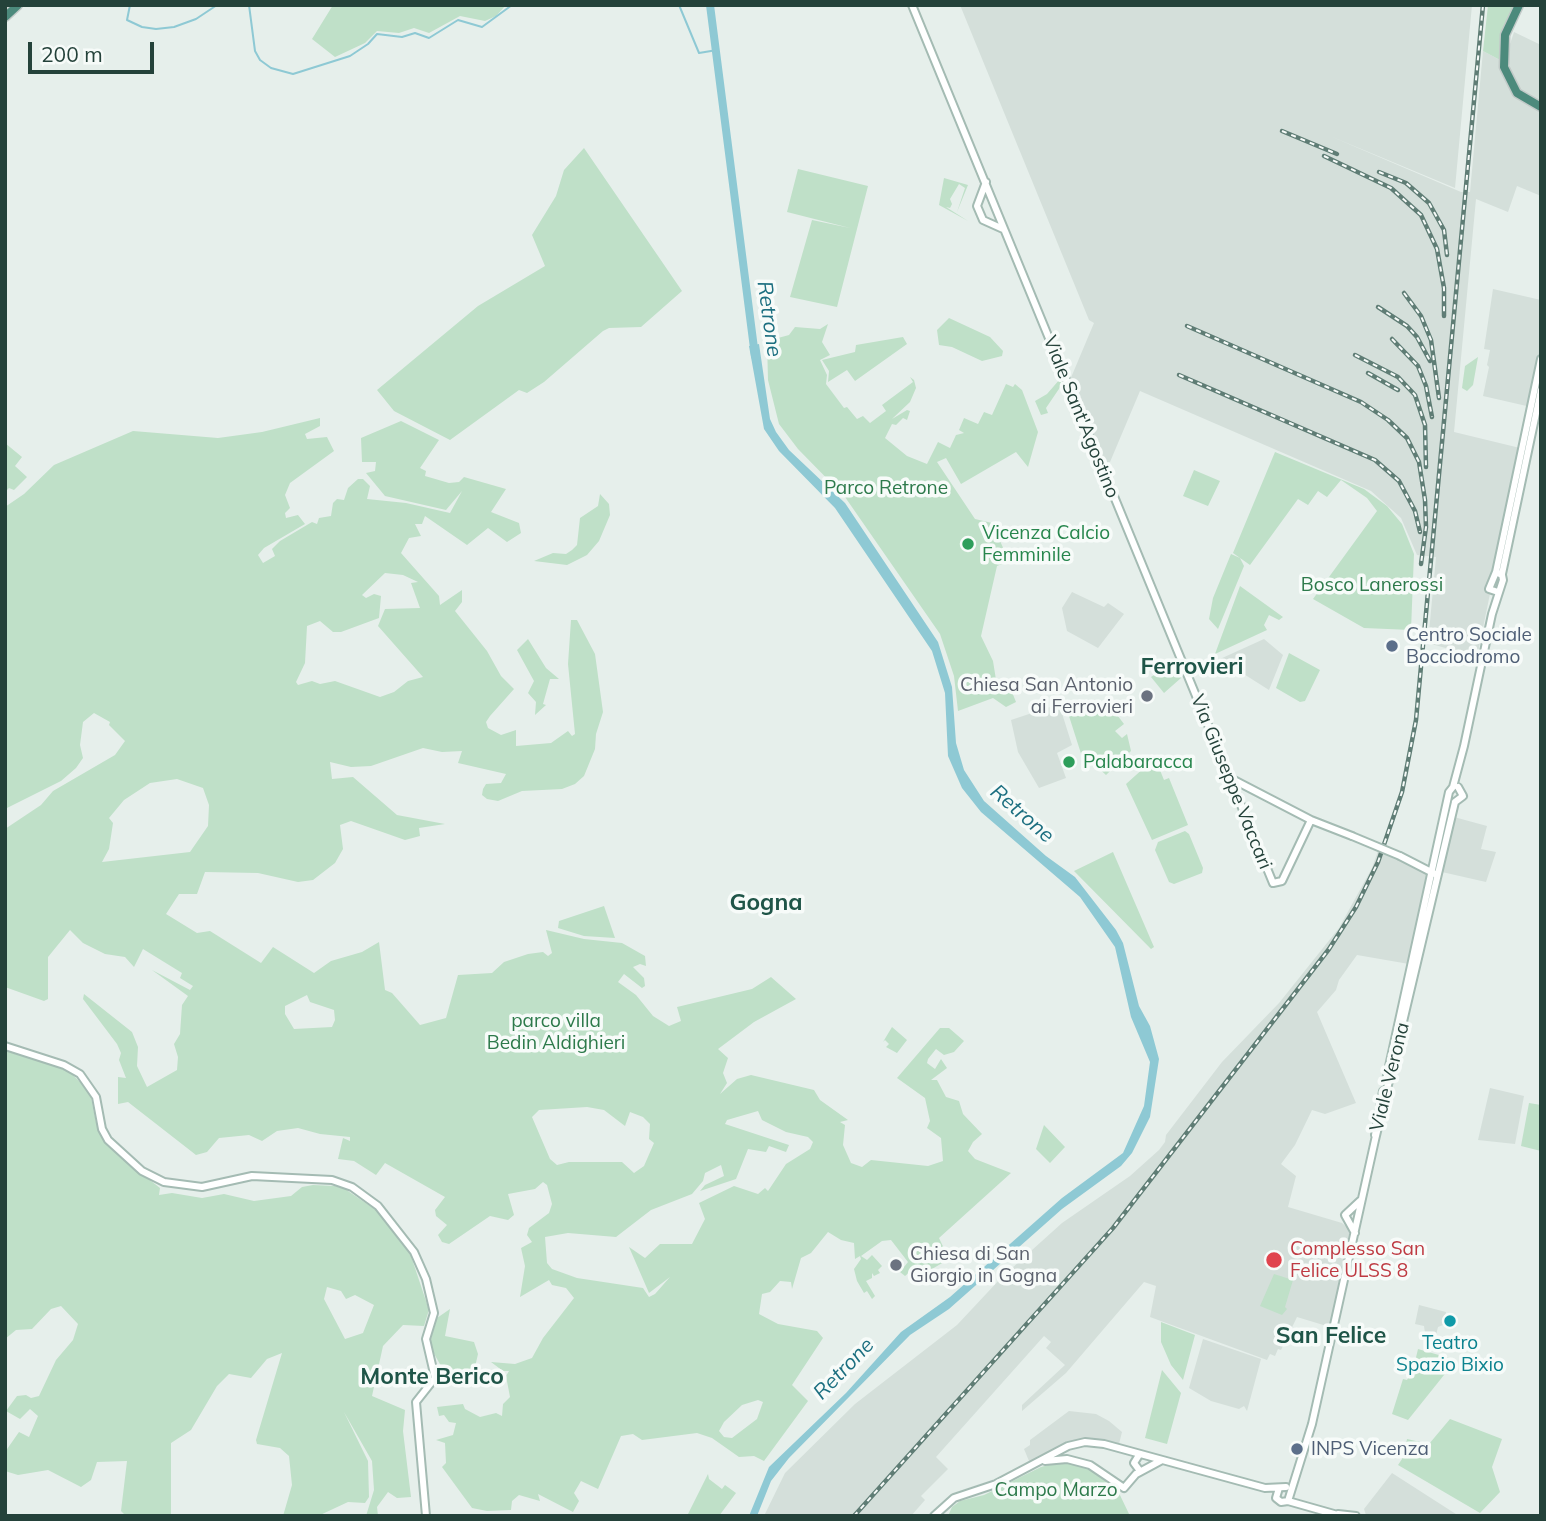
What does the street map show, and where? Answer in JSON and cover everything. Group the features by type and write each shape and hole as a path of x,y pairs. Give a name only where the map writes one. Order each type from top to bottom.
{"highway":[{"path":"5,17 18,5"},
{"path":"1519,5 1505,36 1504,67 1517,93 1541,107"}],"main road":[{"name":"Viale Sant'Agostino","path":"912,5 986,180 1151,593 1190,681"},
{"path":"986,180 977,206 983,220 1004,230"},
{"path":"980,199 993,199"},
{"path":"989,223 998,212"},
{"path":"1494,592 1490,581 1499,573 1541,359"},
{"path":"1420,865 1431,865 1452,800 1449,792 1455,787 1493,610 1494,592 1541,390"},
{"name":"Via Giuseppe Vaccari","path":"1190,681 1273,883 1282,881 1311,820"},
{"path":"1234,784 1433,872"},
{"path":"1452,800 1463,796 1455,787"},
{"name":"Viale Verona","path":"1355,1211 1361,1200 1452,800"},
{"path":"1432,886 1436,851"},
{"path":"1420,865 1428,873 1432,886"},
{"path":"5,1046 52,1061 80,1074 96,1097 102,1129 117,1150 142,1171 164,1182 202,1187 252,1176 332,1180 368,1197 392,1222 414,1252 426,1279 434,1313 426,1339 435,1378 416,1402 426,1516"},
{"path":"1353,1222 1345,1215 1355,1211"},
{"path":"1283,1492 1293,1477 1310,1435 1355,1233 1355,1211"},
{"path":"934,1516 965,1493 996,1484 1068,1446 1093,1442 1283,1492 1300,1504 1339,1515 1356,1516"},
{"path":"1067,1459 1064,1452 1068,1446"},
{"path":"1143,1455 1150,1466"},
{"path":"1140,1471 1134,1463 1143,1455"},
{"path":"1042,1462 1067,1459 1090,1465 1105,1473 1122,1488 1128,1486 1140,1471 1162,1460"},
{"path":"1283,1492 1293,1477"},
{"path":"940,1516 944,1507"}],"shaded area":[{"path":"960,5 1472,5 1455,188 1330,136 1461,192 1470,192 1483,51 1502,61 1520,99 1541,110 1541,196 1517,186 1508,212 1476,199 1454,432 1520,448 1477,657 1428,643 1436,557 1417,555 1401,518 1371,491 1140,391 1110,462 1104,464 1070,380 1094,323 1089,320"},
{"path":"1514,32 1541,45 1541,104 1520,90 1512,79 1507,53"},
{"path":"1493,289 1541,300 1541,358 1531,407 1483,396 1490,350 1484,349"},
{"path":"1072,592 1104,607 1108,603 1124,614 1098,648 1067,631 1062,608"},
{"path":"1264,639 1283,655 1269,690 1220,659"},
{"path":"1059,704 1072,745 1057,753 1066,778 1039,788 1018,752 1011,720"},
{"path":"1454,817 1487,826 1481,849 1496,852 1486,882 1442,872"},
{"path":"1378,851 1429,873 1409,964 1357,955 1339,980 1336,990 1317,1012 1356,1103 1325,1114 1312,1110 1295,1145 1281,1164 1296,1176 1288,1207 1342,1223 1350,1230 1330,1327 1297,1317 1281,1350 1278,1349 1275,1356 1270,1354 1267,1360 1150,1317 1156,1286 1144,1282 1066,1373 1022,1411 1022,1405 1065,1365 1046,1348 1051,1342 1044,1336 936,1457 948,1469 921,1496 925,1500 911,1516 764,1516 785,1473 855,1404 957,1325 1001,1278 1062,1223 1130,1176 1159,1150 1166,1135 1222,1062 1279,1003 1339,928 1372,868"},
{"path":"1490,1088 1524,1096 1515,1144 1478,1140"},
{"path":"1419,1305 1446,1312 1443,1325 1438,1327 1436,1335 1425,1333 1424,1326 1415,1324"},
{"path":"1203,1339 1261,1359 1247,1411 1244,1406 1239,1409 1211,1401 1189,1388"},
{"path":"1069,1411 1096,1414 1109,1421 1122,1432 1119,1444 1080,1439 1066,1443 1033,1462 1029,1461 1024,1449 1030,1445 1030,1440"},
{"path":"1392,1473 1459,1516 1366,1515 1364,1509"}],"green space":[{"path":"333,5 506,5 496,16 485,21 460,16 429,33 414,28 399,33 377,31 365,43 335,57 312,39"},
{"path":"1488,5 1517,5 1502,61 1483,51"},
{"path":"584,148 682,291 641,327 609,328 603,331 544,382 527,393 519,390 450,440 394,411 377,390 478,306 545,266 532,235 556,196 564,170"},
{"path":"798,169 868,186 837,307 790,297 812,220 850,228 787,212"},
{"path":"944,178 968,185 957,212 965,188 959,184 950,199 950,208 946,207 968,221 939,205"},
{"path":"949,318 990,337 1003,351 1002,356 982,361 952,347 939,345 937,330"},
{"name":"Parco Retrone","path":"828,324 822,342 830,355 820,360 827,375 826,384 844,408 847,407 857,419 863,416 870,423 886,411 882,405 913,382 910,377 914,380 916,388 910,402 892,419 907,410 910,411 907,420 903,418 896,425 892,424 885,438 907,456 927,464 938,442 950,448 956,435 964,433 959,430 964,418 978,424 984,412 992,415 1006,384 1013,387 1015,384 1022,390 1038,432 1028,467 1016,452 961,484 946,458 937,462 975,519 992,523 1009,561 997,566 981,636 993,661 997,686 1010,687 1016,702 1006,707 993,698 958,711 954,676 940,634 845,497 798,449 779,424 768,380 767,341 789,335 795,327 820,329"},
{"path":"903,337 907,344 855,381 847,370 828,382 829,371 822,360 855,352 856,345"},
{"path":"1478,357 1473,385 1467,391 1462,388 1465,366"},
{"path":"1060,379 1063,383 1046,408 1048,413 1041,415 1035,401 1047,394"},
{"name":"parco villa Bedin Aldighieri","path":"320,418 320,426 305,434 307,439 327,437 334,451 290,483 285,495 290,508 285,513 286,518 298,515 305,524 264,548 258,555 263,563 275,556 272,549 280,541 312,522 317,524 319,518 331,516 333,503 337,499 344,500 348,488 358,479 363,479 370,486 367,499 406,503 450,513 462,491 446,510 385,496 366,473 375,471 376,462 362,462 361,438 401,421 439,440 420,468 426,471 425,476 449,483 459,482 464,477 506,489 491,512 519,523 521,533 507,542 488,528 467,545 425,516 422,524 415,524 421,536 409,538 401,553 439,596 440,605 462,590 462,602 455,611 487,651 501,676 514,689 486,722 488,728 501,735 516,730 516,746 551,743 568,731 572,736 575,734 568,664 571,620 577,620 595,654 603,712 596,734 595,749 584,776 575,784 562,789 522,791 498,801 482,795 483,789 486,784 501,783 506,774 458,763 462,751 442,752 423,748 371,766 351,767 330,762 332,779 353,777 397,815 445,824 419,828 420,836 405,840 351,821 340,825 343,849 335,863 313,880 298,882 258,873 205,872 197,894 179,894 166,914 197,933 210,931 261,963 273,947 314,973 331,961 362,952 379,942 385,990 392,993 420,1025 446,1018 458,975 492,973 504,962 528,954 543,952 548,956 552,953 546,930 584,939 622,943 645,956 646,966 640,964 633,967 644,978 645,986 642,988 624,974 618,982 636,995 653,1016 669,1026 681,1021 677,1007 752,989 771,977 796,999 754,1022 718,1049 728,1058 723,1073 727,1083 720,1094 737,1079 751,1075 814,1090 820,1100 848,1120 840,1122 845,1125 843,1145 851,1163 862,1167 871,1160 928,1166 943,1161 941,1138 927,1128 930,1121 925,1098 897,1078 940,1028 949,1028 964,1041 954,1052 944,1055 936,1049 927,1063 935,1069 941,1059 947,1068 931,1080 937,1080 946,1097 959,1101 963,1114 982,1134 968,1151 975,1159 1011,1173 939,1238 949,1259 915,1279 910,1272 905,1276 900,1272 908,1262 891,1240 882,1241 861,1256 867,1260 872,1255 882,1266 878,1270 880,1273 874,1276 872,1273 872,1278 866,1281 875,1296 872,1299 867,1291 864,1293 857,1281 854,1269 861,1259 860,1256 855,1259 854,1243 841,1240 828,1232 811,1253 801,1258 792,1289 791,1282 780,1281 770,1292 762,1294 759,1314 778,1324 817,1331 823,1338 792,1385 808,1401 764,1461 754,1456 739,1457 712,1438 697,1433 642,1440 633,1434 621,1436 598,1489 581,1481 574,1493 579,1501 573,1512 538,1494 540,1501 519,1495 512,1501 511,1510 487,1511 472,1508 442,1467 446,1463 445,1443 436,1440 453,1435 456,1423 449,1422 444,1415 439,1416 437,1407 463,1404 465,1409 480,1417 496,1413 502,1416 503,1404 510,1397 506,1376 509,1371 503,1371 491,1362 515,1364 532,1358 543,1338 574,1298 566,1288 552,1285 549,1280 520,1297 525,1266 521,1248 532,1242 527,1235 529,1228 549,1213 552,1204 547,1185 543,1182 535,1189 508,1194 514,1215 508,1220 490,1216 449,1244 442,1242 438,1235 447,1225 436,1216 435,1210 445,1197 385,1163 376,1175 354,1161 338,1159 343,1138 350,1141 350,1137 320,1134 298,1128 277,1131 262,1141 249,1135 219,1138 207,1152 196,1155 128,1102 118,1104 118,1077 126,1078 119,1060 121,1053 83,999 84,994 132,1032 138,1047 137,1066 147,1087 177,1070 178,1057 174,1044 180,1034 182,1005 188,996 152,970 190,990 193,986 180,978 182,973 143,949 134,967 125,957 105,954 83,943 70,930 48,957 48,999 44,1001 5,987 5,829 41,805 53,791 115,755 125,741 109,725 110,722 94,713 83,722 80,745 83,758 76,768 61,781 5,809 5,507 24,494 54,465 133,431 218,438 262,432","holes":["385,573 403,575 418,582 411,583 420,608 385,609 378,626 423,677 408,681 394,692 380,697 335,681 320,684 312,681 298,685 296,682 305,663 307,626 320,621 333,632 341,632 379,618 381,596 374,594 366,598 362,595","177,779 203,788 209,805 208,826 190,852 102,862 109,849 113,823 109,818 124,800 150,783","307,995 310,1002 334,1010 335,1020 332,1027 294,1029 285,1014 285,1006","587,1107 604,1110 625,1126 630,1112 643,1117 650,1124 649,1139 654,1143 644,1166 634,1173 622,1162 569,1162 557,1165 550,1159 532,1117 539,1110","758,1111 762,1120 786,1132 808,1137 813,1142 810,1149 786,1164 768,1191 765,1188 758,1194 734,1186 699,1203 705,1219 692,1244 660,1244 645,1258 629,1247 649,1293 670,1277 655,1294 649,1297 643,1288 577,1278 552,1269 547,1263 545,1237 568,1233 616,1237 651,1210 692,1194 703,1181 705,1173 721,1165 724,1176 705,1185 700,1191 736,1179 748,1149 766,1152 769,1146 786,1152 789,1145 725,1124 727,1120","758,1400 763,1402 757,1419 732,1438 724,1437 719,1431 724,1422 742,1405"]},
{"path":"5,443 22,457 15,466 27,477 14,490 9,488 5,492"},
{"name":"Bosco Lanerossi","path":"1275,452 1364,489 1387,506 1402,524 1414,554 1411,630 1364,628 1313,599 1377,511 1367,498 1341,480 1327,497 1318,491 1308,505 1298,499 1250,565 1233,553"},
{"path":"1194,470 1220,481 1208,506 1183,496"},
{"path":"600,494 609,504 610,515 599,541 587,555 567,565 534,561 553,553 566,554 577,545 580,518 598,506"},
{"path":"1231,554 1240,558 1244,566 1218,629 1209,619 1213,598"},
{"path":"1240,586 1283,617 1279,620 1269,615 1264,625 1267,630 1215,654"},
{"path":"528,639 546,668 559,679 550,679 543,704 546,705 535,715 536,702 528,693 534,681 517,650"},
{"path":"1289,653 1320,670 1305,701 1300,702 1276,688"},
{"path":"1174,661 1181,678 1164,693 1151,677"},
{"path":"1108,703 1124,724 1115,731 1122,738 1127,734 1131,751 1106,775 1094,764 1084,763 1069,716"},
{"path":"1155,758 1164,780 1169,778 1188,825 1152,840 1126,784"},
{"path":"1185,831 1189,834 1203,868 1202,873 1174,884 1169,882 1155,850 1158,842"},
{"path":"1113,852 1154,947 1151,949 1074,871"},
{"path":"604,906 615,938 584,936 558,928 559,921"},
{"path":"892,1027 907,1040 897,1053 886,1047 889,1044 885,1040 883,1042"},
{"path":"5,1050 71,1073 90,1093 96,1122 112,1150 160,1188 159,1195 172,1193 202,1198 224,1194 254,1201 291,1196 302,1187 335,1186 345,1189 376,1210 388,1223 411,1256 429,1310 424,1326 403,1325 383,1346 372,1396 405,1410 403,1431 411,1497 397,1498 388,1492 377,1507 378,1516 366,1516 374,1490 372,1461 344,1412 368,1461 369,1497 365,1503 348,1502 318,1516 283,1516 292,1485 289,1456 280,1448 257,1444 256,1440 282,1353 267,1359 251,1378 229,1374 217,1386 191,1430 171,1443 171,1516 126,1516 121,1511 127,1461 97,1462 91,1480 81,1487 48,1470 18,1475 5,1471 5,1452 19,1432 29,1437 38,1416 30,1409 20,1419 6,1411 17,1396 39,1396 56,1360 73,1340 78,1324 61,1306 51,1309 32,1329 16,1330 5,1339","holes":["327,1287 341,1291 346,1299 355,1295 374,1305 363,1333 345,1339 324,1299"]},
{"path":"1529,1103 1541,1105 1541,1151 1521,1146"},
{"path":"1044,1125 1065,1147 1050,1163 1036,1149"},
{"path":"1274,1274 1293,1280 1285,1307 1287,1309 1282,1315 1260,1306"},
{"path":"450,1309 445,1336 474,1342 478,1354 475,1367 467,1375 444,1371 429,1345 437,1318"},
{"path":"1161,1322 1195,1335 1183,1380 1171,1365 1161,1342"},
{"path":"1418,1349 1456,1360 1408,1420 1392,1414 1403,1379 1407,1380 1413,1370"},
{"path":"1162,1370 1181,1393 1167,1444 1145,1438"},
{"path":"1450,1419 1502,1439 1492,1467 1500,1492 1480,1513 1398,1465 1404,1456 1407,1439 1429,1444"},
{"name":"Campo Marzo","path":"1059,1462 1083,1466 1106,1478 1118,1491 1130,1516 948,1516 952,1507 960,1501 984,1495 1041,1467"},
{"path":"708,1474 709,1479 722,1489 725,1485 736,1493 719,1516 687,1516"}],"water":[{"path":"759,344 770,419 776,432 789,450 845,503 938,642 952,687 956,743 964,770 984,801 1046,856 1075,877 1116,930 1123,943 1139,1006 1150,1026 1159,1059 1150,1117 1132,1153 1121,1166 1062,1209 949,1309 910,1335 789,1458 771,1481 757,1516 749,1516 769,1467 846,1393 901,1332 950,1297 1062,1198 1123,1153 1144,1106 1150,1062 1131,1017 1115,947 1080,897 981,812 962,788 948,756 945,693 932,651 835,508 779,451 764,429 749,346"}],"waterway":[{"path":"130,5 127,20 142,27 156,29 174,27 196,19 217,5"},
{"path":"249,5 255,51 260,60 271,68 293,74 350,56 377,34 402,37 415,33 429,38 458,20 482,27 512,5"},
{"path":"679,5 699,53 717,50"},
{"name":"Retrone","path":"710,5 755,356"}],"railway":[{"path":"854,1516 1113,1228 1329,949 1356,907 1378,862 1402,792 1416,720 1483,5"},
{"path":"1282,131 1337,154"},
{"path":"1324,156 1391,188 1421,215 1437,249 1444,288 1444,316"},
{"path":"1379,172 1406,183 1429,203 1444,230 1447,255"},
{"path":"1404,293 1421,316 1431,340 1439,398"},
{"path":"1378,307 1407,326 1417,337 1430,361"},
{"path":"1187,326 1361,402 1388,420 1407,438 1419,462 1425,500 1426,527 1421,564"},
{"path":"1392,339 1418,366 1426,386 1432,417"},
{"path":"1355,355 1398,377 1415,395 1425,425 1426,467"},
{"path":"1368,373 1398,390"},
{"path":"1179,375 1375,460 1399,481 1415,511 1420,532"}],"place":[{"name":"Vicenza Calcio Femminile","path":"968,544"},
{"name":"Centro Sociale Bocciodromo","path":"1392,646"},
{"name":"Chiesa San Antonio ai Ferrovieri","path":"1147,696"},
{"name":"Palabaracca","path":"1069,762"},
{"name":"Complesso San Felice ULSS 8","path":"1274,1260"},
{"name":"Chiesa di San Giorgio in Gogna","path":"896,1265"},
{"name":"Teatro Spazio Bixio","path":"1450,1321"},
{"name":"INPS Vicenza","path":"1297,1449"}],"district":[{"name":"Ferrovieri","path":"1192,667"},
{"name":"Gogna","path":"766,903"},
{"name":"San Felice","path":"1331,1336"},
{"name":"Monte Berico","path":"432,1377"}]}
